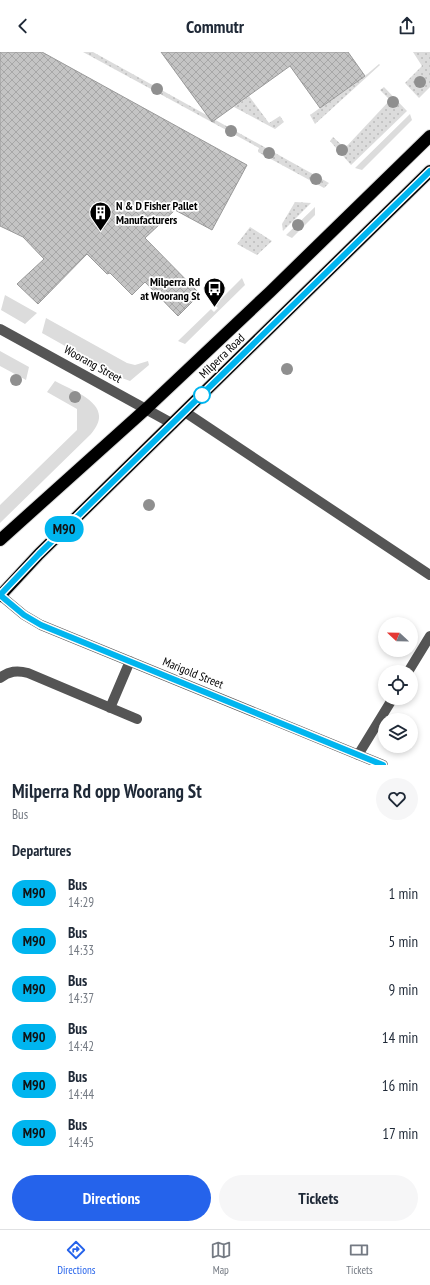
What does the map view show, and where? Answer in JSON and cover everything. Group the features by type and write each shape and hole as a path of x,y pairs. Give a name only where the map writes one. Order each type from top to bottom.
{"highway":[{"name":"Milperra Road","path":"0,540 146,408 270,292 430,136"},
{"name":"Milperra Road","path":"0,595 30,563 430,171"}],"street":[{"name":"Woorang Street","path":"0,328 173,424"},
{"path":"185,412 430,575"},
{"name":"Marigold Street","path":"0,595 24,615 41,625 383,765"},
{"path":"412,665 430,636"},
{"path":"110,708 130,661"},
{"path":"0,678 10,672 20,671 28,673 137,719"},
{"path":"358,755 389,705"}],"shaded area":[{"path":"83,52 93,52 329,183 324,188 258,152 259,148"},
{"path":"413,52 430,52 430,87 419,98 405,83 422,66"},
{"path":"379,64 380,65 315,124 310,115 365,76"},
{"path":"384,87 407,111 351,165 330,141 333,137 345,148 390,100 380,90"},
{"path":"249,96 269,123 280,116 284,122 275,129 234,107"},
{"path":"410,114 412,120 362,170 355,168"},
{"path":"295,202 311,203 283,231 282,224"},
{"path":"315,207 315,215 292,238 286,235"},
{"path":"250,227 272,241 257,255 237,244"},
{"path":"242,278 245,285 185,344 178,341 211,309 214,312 218,308 215,305"},
{"path":"5,295 37,313 25,324 1,310"},
{"path":"46,318 127,363 135,365 148,361 149,365 130,381 122,378 42,333"},
{"path":"0,351 29,367 26,380 0,366"},
{"path":"55,381 83,395 91,401 99,415 98,424 91,434 0,523 0,505 77,430 77,409 47,392"}],"building":[{"path":"0,52 42,52 247,165 212,230 175,210 145,238 200,294 178,316 145,282 132,295 110,273 107,274 87,254 38,304 17,284 44,259 23,237 0,226"},
{"path":"161,52 348,52 365,76 320,108 290,66 212,122"}],"bus line":[{"name":"M90","path":"383,765 41,625 24,615 0,595 39,554 430,171"}],"place":[{"name":"N & D Fisher Pallet Manufacturers","path":"101,232"},
{"name":"Milperra Rd at Woorang St","path":"215,308"}]}
